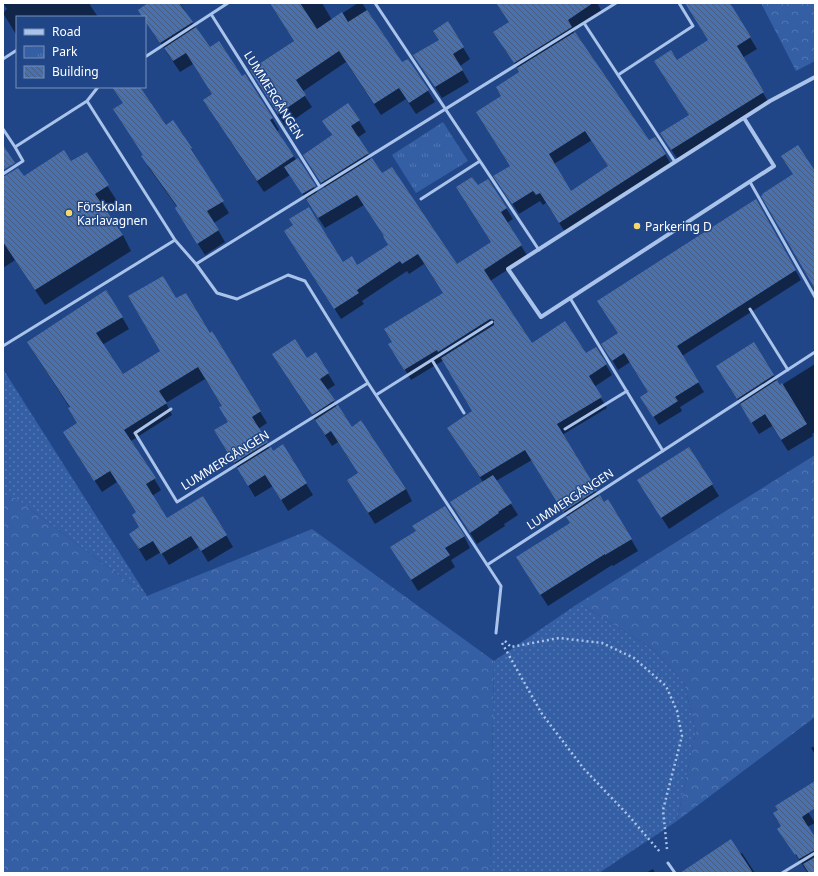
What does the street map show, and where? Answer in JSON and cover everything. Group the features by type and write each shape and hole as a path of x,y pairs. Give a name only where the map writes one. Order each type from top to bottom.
{"street":[{"path":"744,118 774,166 541,317 508,269 770,101 815,77"}],"lane":[{"path":"146,56 228,3"},
{"path":"375,3 539,250"},
{"path":"196,264 616,3"},
{"path":"618,75 693,26 679,3"},
{"name":"LUMMERGÅNGEN","path":"211,14 320,187"},
{"path":"584,23 675,162"},
{"path":"3,59 16,51"},
{"path":"15,147 87,101 97,88"},
{"path":"87,101 175,240 196,264 217,293 237,299 288,275 305,281 368,383 501,586 496,633"},
{"path":"3,129 23,161 3,174"},
{"path":"421,199 480,161"},
{"path":"750,182 815,297"},
{"path":"3,346 175,240"},
{"path":"570,298 663,451"},
{"path":"750,308 788,370"},
{"path":"376,395 492,322"},
{"name":"LUMMERGÅNGEN","path":"487,565 815,352"},
{"path":"432,360 464,412"},
{"name":"LUMMERGÅNGEN","path":"171,409 135,433 177,502 368,383"},
{"path":"565,429 627,391"},
{"path":"782,873 815,853"},
{"path":"668,863 675,873"}],"path":[{"path":"496,633 542,714 584,769 632,820 668,863"},
{"path":"496,633 512,647 559,638 602,643 634,658 666,686 677,711 682,736 663,810 668,863"}],"green space":[{"path":"761,3 815,3 815,61 796,71"},
{"path":"443,122 468,161 416,193 392,155"},
{"path":"3,369 147,596 14,497 3,497"},
{"path":"815,455 815,717 677,821 696,731 684,683 654,650 579,603"},
{"path":"3,497 14,497 147,596 312,529 494,661 490,873 3,873"},
{"path":"579,603 654,650 684,683 696,731 677,821 599,873 490,873 494,661"}],"building":[{"path":"148,3 179,3 193,22 160,43 146,22 146,16 141,16 138,10"},
{"path":"270,3 300,3 317,29 342,12 348,22 367,10 402,62 408,59 429,90 409,103 399,88 374,104 339,51 296,80 306,95 278,114 250,70 294,41"},
{"path":"496,3 593,3 568,20 572,27 514,63 493,32 509,22"},
{"path":"685,3 730,3 751,37 737,46 764,92 671,150 660,133 689,115 654,61 671,50 677,60 708,40"},
{"path":"448,21 464,47 453,54 463,70 435,87 413,55 439,40 433,31"},
{"path":"196,27 210,47 219,41 242,76 245,74 273,118 270,120 294,156 257,181 203,100 212,94 186,53 173,61 164,48"},
{"path":"575,32 649,140 655,137 666,154 559,223 540,193 536,195 533,191 512,204 493,176 510,166 476,112 501,96 496,87 519,72 517,68","holes":["585,131 608,166 571,191 549,154"]},
{"path":"113,88 141,88 166,125 173,120 224,201 207,211 219,230 197,244 175,208 177,206 141,156 143,155 113,109 123,103"},
{"path":"348,103 360,120 351,126 369,153 321,183 303,155 332,135 322,121"},
{"path":"3,145 15,163 3,170"},
{"path":"798,145 815,171 815,289 761,196 793,174 781,156"},
{"name":"Förskolan Karlavagnen","path":"64,150 71,161 87,152 109,185 95,194 123,235 35,290 3,242 3,177 18,168 24,176"},
{"path":"298,158 316,186 302,194 284,167"},
{"path":"372,158 382,173 392,167 457,264 491,242 456,187 472,177 478,185 488,179 507,208 501,212 522,245 484,270 532,343 565,321 586,353 596,347 607,364 589,376 602,397 557,424 597,490 563,512 525,450 480,477 447,428 472,411 441,358 494,325 494,320 490,319 438,352 437,350 404,370 388,344 392,342 384,329 443,293 418,254 402,264 400,261 357,290 359,293 334,309 284,231 293,225 289,219 309,207 343,262 352,256 357,265 388,245 384,236 357,195 318,218 306,199"},
{"path":"756,199 796,270 677,346 699,382 675,397 678,401 653,417 640,397 648,392 624,353 612,361 601,344 618,333 597,301"},
{"path":"163,276 176,298 186,293 210,333 212,331 261,411 252,417 268,442 234,463 214,430 228,422 219,407 222,406 198,367 159,391 167,403 124,430 156,478 146,484 167,518 203,496 227,535 201,551 191,536 161,554 153,541 139,549 129,534 139,527 132,515 136,512 110,471 94,481 63,432 77,423 68,408 70,407 27,342 106,290 123,317 96,333 123,374 160,351 128,296"},
{"path":"295,339 307,358 316,352 329,373 320,379 335,400 312,415 272,354"},
{"path":"754,342 774,375 737,399 716,366"},
{"path":"777,380 780,385 782,383 807,424 781,440 765,414 751,423 740,404"},
{"path":"338,405 352,427 361,420 406,489 368,513 347,480 358,473 331,431 325,435 315,420"},
{"path":"283,444 307,483 281,500 265,475 248,486 237,468 271,447 273,451"},
{"path":"689,447 713,484 661,518 637,480"},
{"path":"493,475 512,503 470,533 450,502"},
{"path":"600,495 604,502 608,499 632,539 605,554 540,595 516,557 570,523 566,517"},
{"path":"445,506 465,536 445,548 450,555 411,580 390,547 416,531 412,526"},
{"path":"815,781 815,808 802,817 815,837 815,850 799,859 777,829 781,826 773,813 778,810 775,806"},
{"path":"731,839 753,873 680,873"},
{"path":"815,857 815,873 809,873 803,864"}],"place":[{"name":"Förskolan Karlavagnen","path":"69,213"},
{"name":"Parkering D","path":"637,226"}]}
